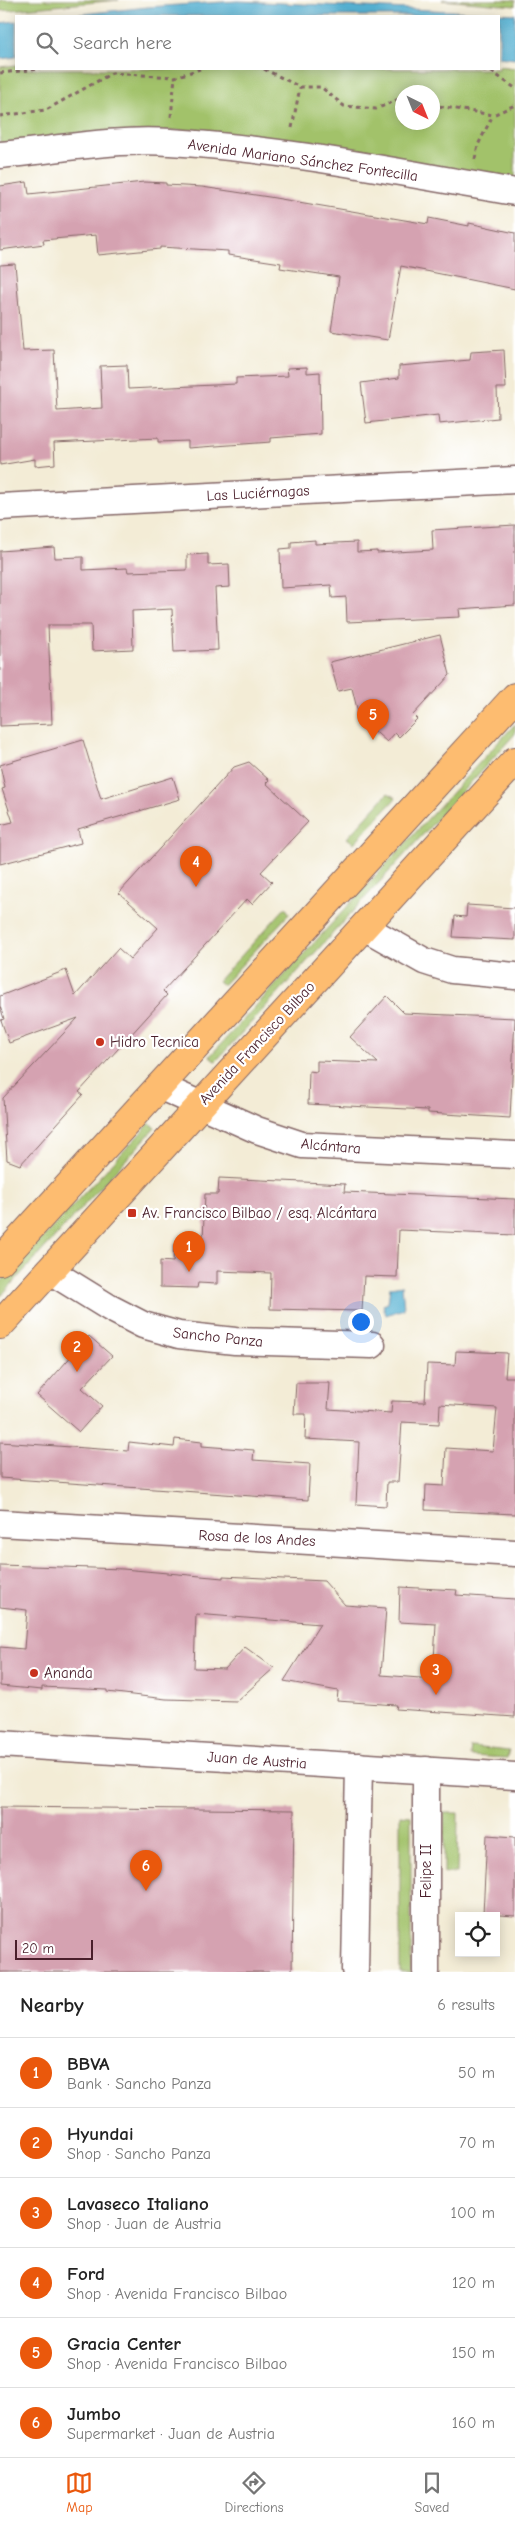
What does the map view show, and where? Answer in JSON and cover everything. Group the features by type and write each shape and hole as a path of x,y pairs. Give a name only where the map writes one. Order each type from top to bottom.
{"main road":[{"path":"0,1260 515,697"},
{"name":"Avenida Francisco Bilbao","path":"0,1325 515,761"}],"street":[{"name":"Avenida Mariano Sánchez Fontecilla","path":"0,156 127,143 168,142 286,154 515,192"},
{"name":"Las Luciérnagas","path":"0,507 515,480"},
{"path":"364,927 424,961 452,970 515,976"},
{"name":"Alcántara","path":"158,1086 277,1139 302,1145 515,1155"},
{"name":"Sancho Panza","path":"50,1271 110,1308 143,1325 179,1335 235,1341 372,1345"},
{"name":"Rosa de los Andes","path":"0,1523 515,1553"},
{"name":"Juan de Austria","path":"0,1744 515,1776"},
{"path":"355,1970 359,1766"},
{"name":"Felipe II","path":"426,1770 426,1972"}],"path":[{"path":"0,73 30,70"},
{"path":"0,116 46,110 112,73 175,77 197,70"},
{"path":"266,70 300,87 321,88 344,106 376,109 395,101"},
{"path":"481,70 492,72 515,88"},
{"path":"168,142 175,77"},
{"path":"286,154 300,87"},
{"path":"440,106 493,115 515,105"},
{"path":"470,184 478,146 493,115"}],"green space":[{"path":"0,0 119,0 0,11"},
{"path":"442,0 515,0 515,6"},
{"path":"15,65 15,70 500,70 500,66 515,68 515,179 322,152 193,130 131,132 0,143 0,67"},
{"path":"515,724 515,734 216,1061 213,1060 210,1056"},
{"path":"388,793 396,798 354,843 347,838"},
{"path":"286,907 289,914 223,985 218,981"},
{"path":"150,1123 155,1128 0,1297 0,1283"},
{"path":"471,1747 509,1751 507,1758 470,1756"},
{"path":"444,1813 458,1813 457,1873 444,1873"},
{"path":"400,1815 411,1816 411,1972 400,1972"}],"water":[{"path":"238,1 515,14 515,59 500,57 500,15 73,15 148,7"},
{"path":"15,21 15,57 0,59 0,23"},
{"path":"402,1285 404,1309 386,1315 383,1305 388,1303 390,1287"}],"building":[{"path":"27,182 29,194 144,182 166,183 166,185 202,187 269,197 428,224 429,218 469,226 469,223 515,233 515,289 401,266 388,340 331,331 339,277 280,268 281,263 228,255 228,251 160,247 160,249 98,255 96,235 43,240 44,244 0,250 0,186"},
{"path":"15,264 23,351 54,350 57,411 102,408 100,366 127,365 128,389 236,384 236,378 288,376 287,368 307,367 307,373 320,372 321,434 271,438 271,442 188,448 188,441 158,442 158,438 54,443 55,464 35,466 35,459 0,465 0,265"},
{"path":"504,350 506,388 497,388 498,418 439,424 438,415 366,423 361,383 399,378 399,366 470,360 471,352"},
{"path":"515,525 515,605 459,609 460,617 347,622 346,597 332,598 331,585 281,588 280,549 291,548 291,542 315,540 315,544 357,542 357,552 377,551 377,553 433,550 432,530"},
{"path":"54,547 55,558 83,557 83,570 127,568 128,572 187,570 187,555 208,554 208,565 229,564 230,587 215,588 218,650 174,652 172,609 132,611 133,649 92,651 91,625 48,625 52,724 0,726 0,551"},
{"path":"440,635 450,675 413,715 417,719 399,737 395,733 387,742 359,717 352,688 338,691 330,662"},
{"path":"83,740 101,799 173,777 180,799 78,829 81,843 0,864 0,825 13,822 2,789 5,788 0,765"},
{"path":"249,762 269,780 266,783 308,822 261,872 272,882 252,904 247,899 163,991 167,995 79,1092 83,1095 20,1165 7,1160 3,1098 78,1018 9,1043 1,1020 4,1019 0,1006 0,996 66,970 75,996 118,948 130,959 158,928 119,893 234,767"},
{"path":"467,905 515,908 515,940 453,937 455,916 466,917"},
{"path":"387,996 404,1013 515,1018 510,1118 428,1113 428,1110 308,1104 309,1071 317,1072 317,1061 378,1063 350,1037"},
{"path":"219,1178 345,1184 344,1192 515,1199 515,1235 399,1230 397,1277 364,1276 362,1311 270,1309 271,1273 217,1271 217,1284 198,1283 197,1288 160,1287 160,1261 173,1262 174,1245 188,1245 189,1239 203,1240 205,1194 218,1194"},
{"path":"89,1336 112,1356 82,1388 102,1406 79,1432 37,1395"},
{"path":"456,1351 507,1353 505,1377 515,1377 515,1514 425,1510 426,1485 444,1486 446,1448 493,1451 497,1408 440,1404 439,1424 402,1422 398,1482 387,1482 386,1506 356,1504 359,1442 305,1439 306,1414 294,1414 296,1383 330,1383 328,1409 391,1413 392,1401 425,1402 427,1364 455,1365"},
{"path":"175,1439 202,1442 202,1446 254,1450 253,1460 310,1464 308,1500 0,1478 0,1442 128,1451 129,1442 174,1447"},
{"path":"0,1565 123,1569 223,1578 223,1576 324,1581 345,1605 386,1608 381,1675 433,1679 436,1624 399,1622 400,1587 457,1590 456,1595 515,1599 515,1717 396,1709 397,1705 337,1701 338,1691 284,1681 320,1624 196,1614 194,1668 225,1669 245,1647 274,1668 237,1701 166,1699 107,1692 107,1690 42,1687 42,1690 0,1686 0,1647 24,1649 27,1610 0,1607"},
{"path":"0,1807 294,1810 292,1972 0,1972"},
{"path":"487,1835 515,1837 515,1916 500,1915 500,1912 483,1912"}],"place":[{"name":"Gracia Center","path":"373,740"},
{"name":"Ford","path":"196,887"},
{"name":"Hidro Tecnica","path":"100,1042"},
{"name":"Av. Francisco Bilbao / esq. Alcántara","path":"132,1213"},
{"name":"BBVA","path":"189,1272"},
{"name":"Hyundai","path":"77,1372"},
{"name":"Ananda","path":"34,1673"},
{"name":"Lavaseco Italiano","path":"436,1695"},
{"name":"Jumbo","path":"146,1891"}]}
